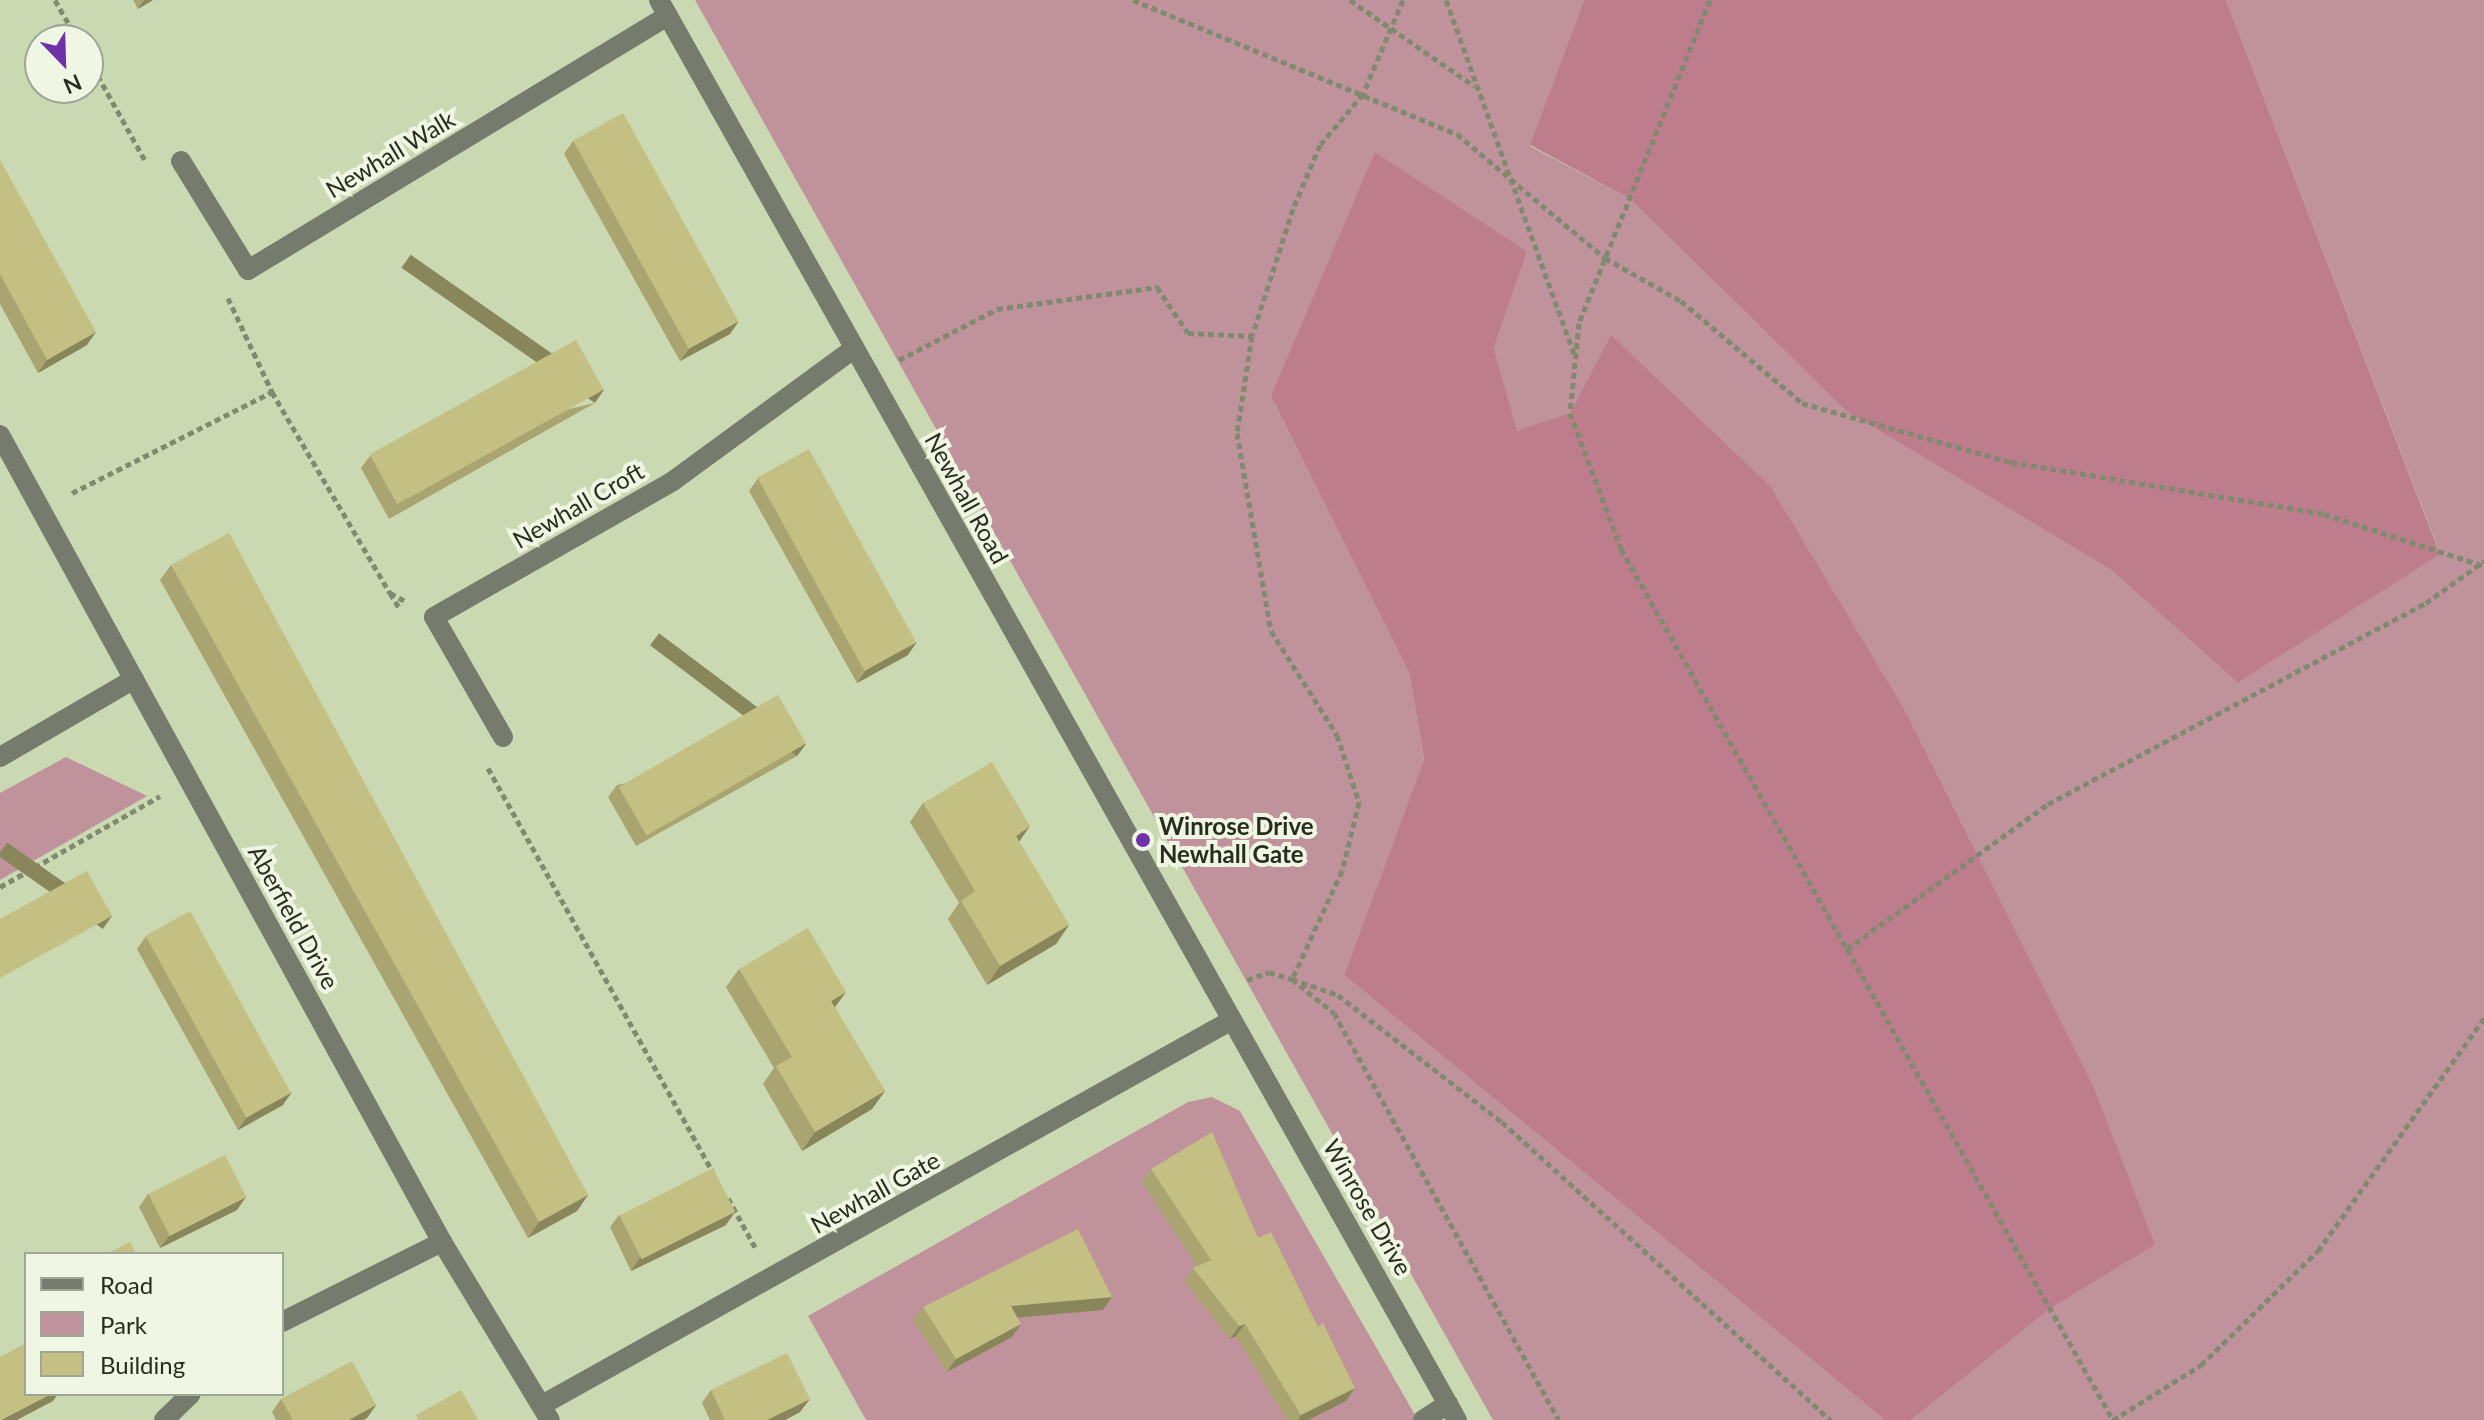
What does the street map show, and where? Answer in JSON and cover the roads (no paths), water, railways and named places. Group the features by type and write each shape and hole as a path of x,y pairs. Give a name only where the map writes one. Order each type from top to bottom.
{"street":[{"name":"Newhall Walk","path":"181,161 248,270 663,8"},
{"name":"Newhall Road","path":"663,8 1232,1020"},
{"name":"Newhall Croft","path":"503,737 434,617 673,481 855,348"},
{"name":"Aberfield Drive","path":"0,435 442,1242 546,1412"},
{"path":"0,757 134,679"},
{"name":"Newhall Gate","path":"546,1412 773,1279 1232,1020"},
{"name":"Winrose Drive","path":"1232,1020 1453,1412"},
{"path":"284,1321 442,1242"},
{"path":"164,1420 189,1396"},
{"path":"1423,1420 1453,1412"}],"place":[{"name":"Winrose Drive Newhall Gate","path":"1143,840"}]}
